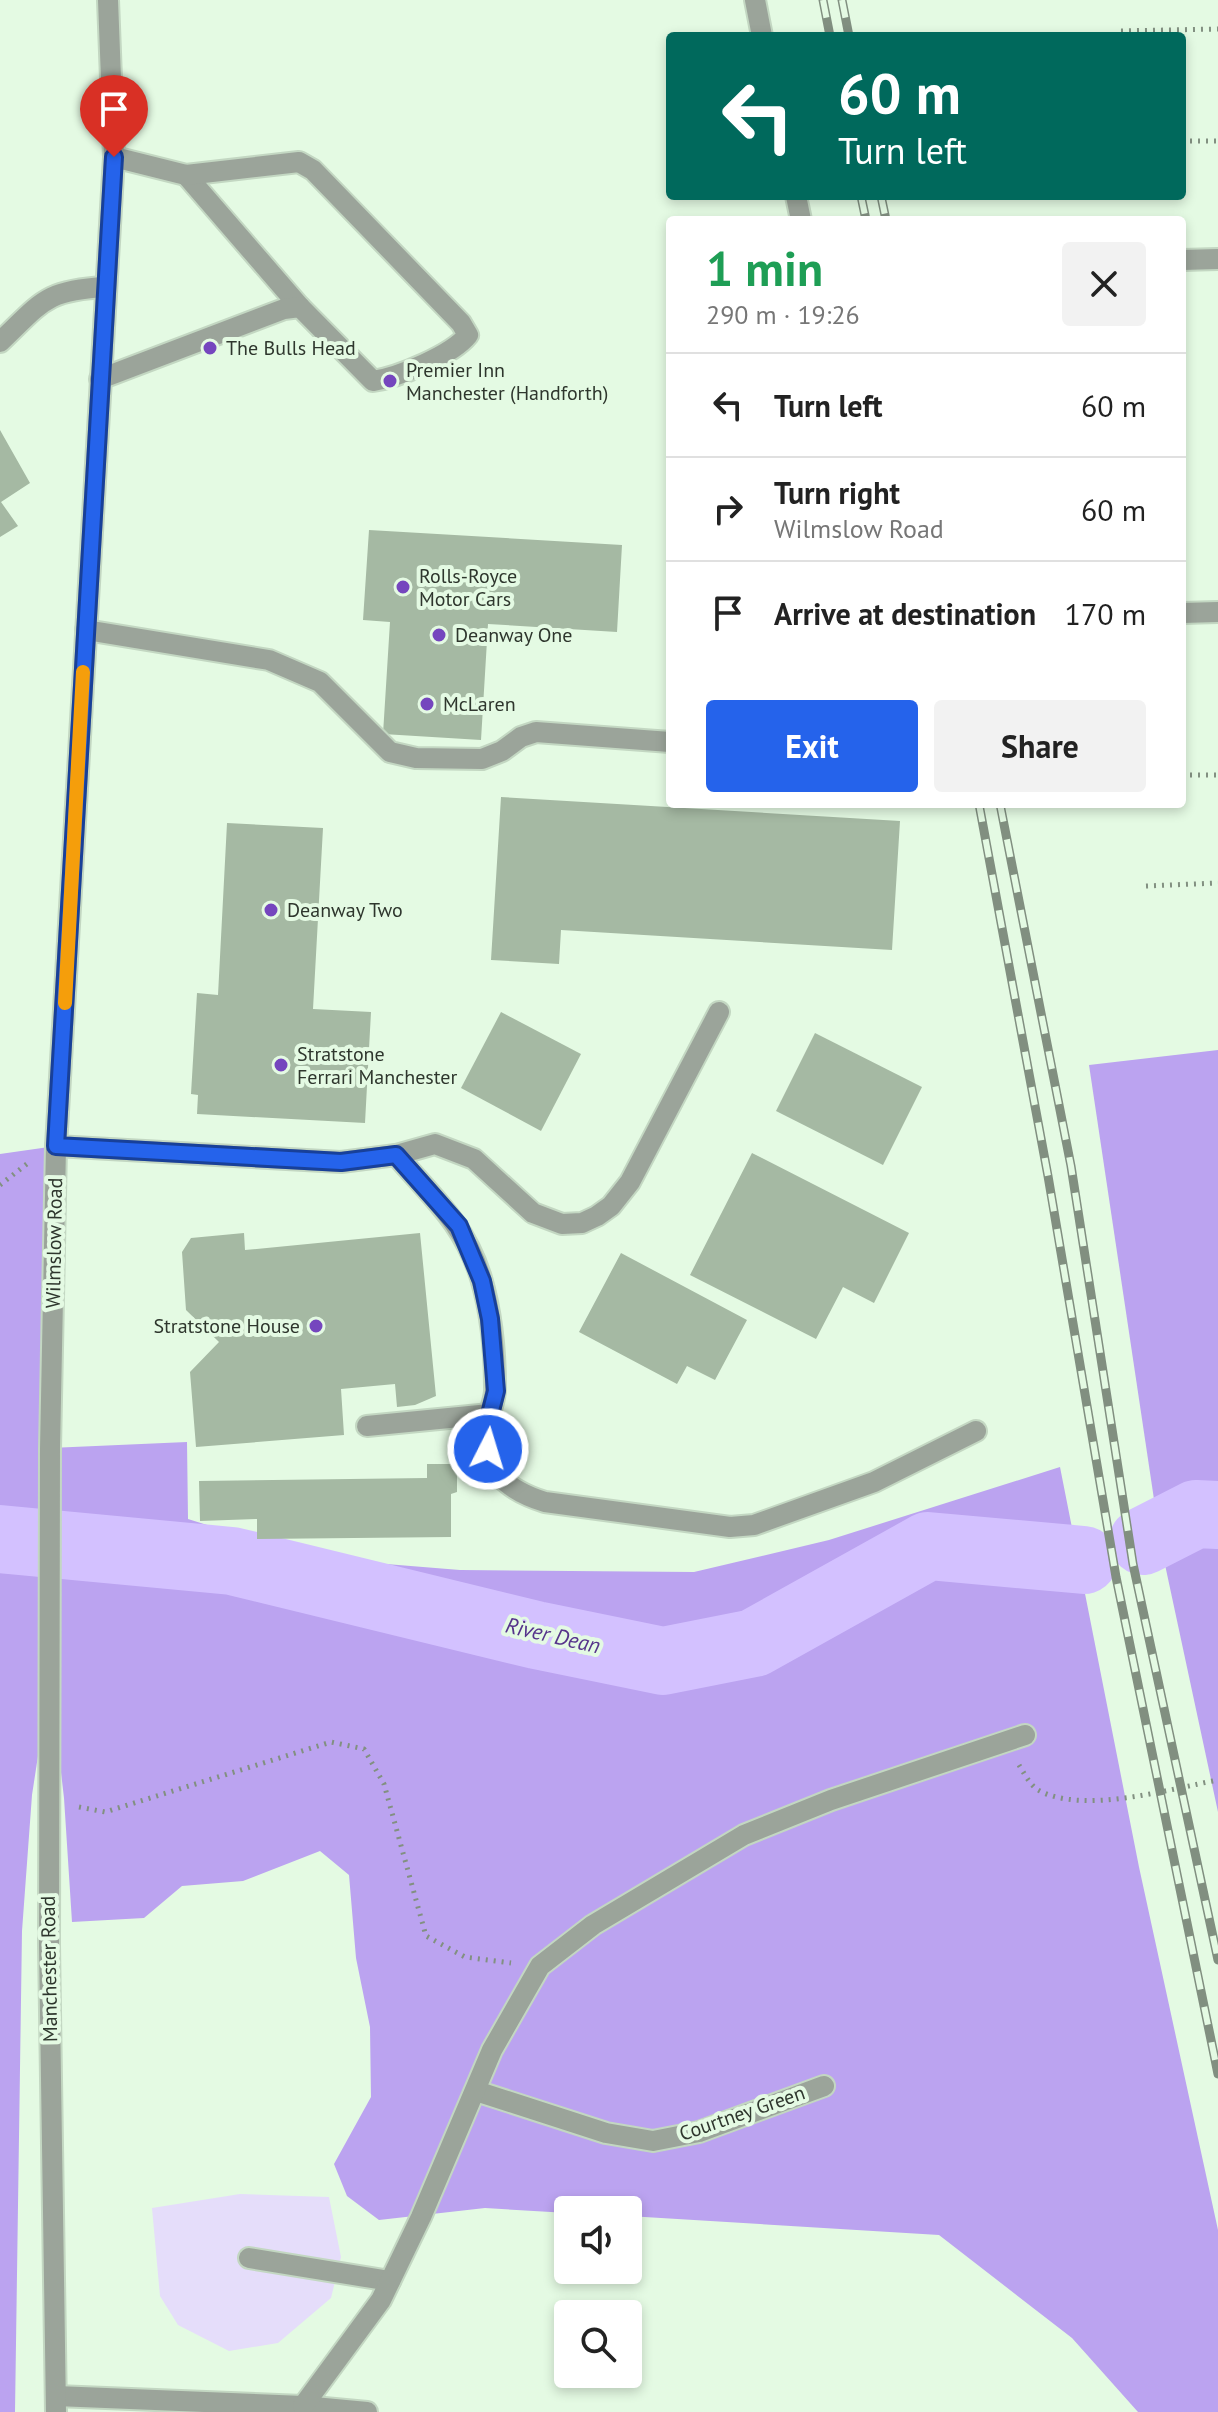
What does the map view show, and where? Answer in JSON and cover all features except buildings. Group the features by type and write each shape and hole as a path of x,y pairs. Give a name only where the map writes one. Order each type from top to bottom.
{"street":[{"name":"Wilmslow Road","path":"52,1527 50,1449 56,1146 114,157 108,0"},
{"path":"755,0 761,32"},
{"path":"114,157 186,175 299,162 313,170 461,323 468,335 459,347 387,379 373,381 300,307 186,175"},
{"path":"1186,260 1218,259"},
{"path":"0,342 42,301 58,292 106,287"},
{"path":"100,379 284,309 300,307"},
{"path":"1186,613 1218,612"},
{"path":"86,630 269,660 320,682 390,752 416,758 482,759 536,732 666,742"},
{"path":"56,1146 341,1162 396,1155 435,1144 458,1150 490,1172 533,1213 547,1221 582,1223 611,1206 630,1182 719,1012"},
{"path":"396,1155 441,1202 459,1226 472,1252 490,1319 496,1391 490,1414 488,1449 503,1482 518,1494 545,1502 730,1527 754,1525 874,1482 976,1431"},
{"path":"367,1426 490,1414"},
{"name":"Manchester Road","path":"52,1527 49,1945 56,2404"},
{"path":"303,2406 381,2300 492,2050 540,1966 593,1925 744,1835 831,1800 1025,1735"},
{"name":"Courtney Green","path":"476,2091 606,2133 653,2141 699,2132 824,2086"},
{"path":"249,2258 390,2281"},
{"path":"56,2404 303,2406 367,2412"}],"path":[{"path":"1118,32 1218,29"},
{"path":"1186,141 1218,141"},
{"path":"1186,775 1218,775"},
{"path":"1146,886 1218,883"},
{"path":"105,1812 331,1742 364,1749 384,1784 426,1936 465,1957 540,1966"},
{"path":"1003,1742 1035,1788 1054,1797 1083,1802 1218,1780"}],"shaded area":[{"path":"1218,1050 1218,1812 1161,1546 1089,1065"},
{"path":"56,1146 50,1448 187,1442 188,1519 312,1558 460,1570 694,1572 829,1540 1060,1467 1139,1867 1218,2230 1218,2412 1138,2412 1072,2338 939,2235 642,2217 642,2196 554,2196 554,2212 485,2208 379,2220 347,2196 334,2164 371,2097 370,2027 356,1958 349,1875 320,1851 243,1881 182,1886 144,1918 72,1922 64,1798 50,1678 32,1795 22,1931 15,2412 0,2412 0,1154"},
{"path":"240,2194 329,2197 341,2257 331,2298 278,2343 229,2351 178,2325 160,2296 152,2208"}],"waterway":[{"name":"River Dean","path":"1143,1541 1196,1514 1218,1515"},
{"name":"River Dean","path":"0,1539 232,1561 536,1635 663,1661 754,1643 928,1546 1084,1560"}],"railway":[{"path":"823,0 829,32"},
{"path":"842,0 848,32"},
{"path":"862,200 865,216"},
{"path":"882,200 885,216"},
{"path":"980,808 1048,1176 1116,1577 1218,2074"},
{"path":"1001,808 1071,1166 1133,1564 1218,1960"}],"slow traffic":[{"path":"65,1003 83,672"}],"place":[{"name":"The Bulls Head","path":"210,348"},
{"name":"Premier Inn Manchester (Handforth)","path":"390,381"},
{"name":"Rolls-Royce Motor Cars","path":"403,587"},
{"name":"Deanway One","path":"439,635"},
{"name":"McLaren","path":"427,704"},
{"name":"Deanway Two","path":"271,910"},
{"name":"Stratstone Ferrari Manchester","path":"281,1065"},
{"name":"Stratstone House","path":"316,1326"}],"route":[{"path":"114,157 56,1146 341,1162 396,1155 441,1202 459,1226 482,1281 490,1319 496,1391 488,1422 488,1449"}]}
